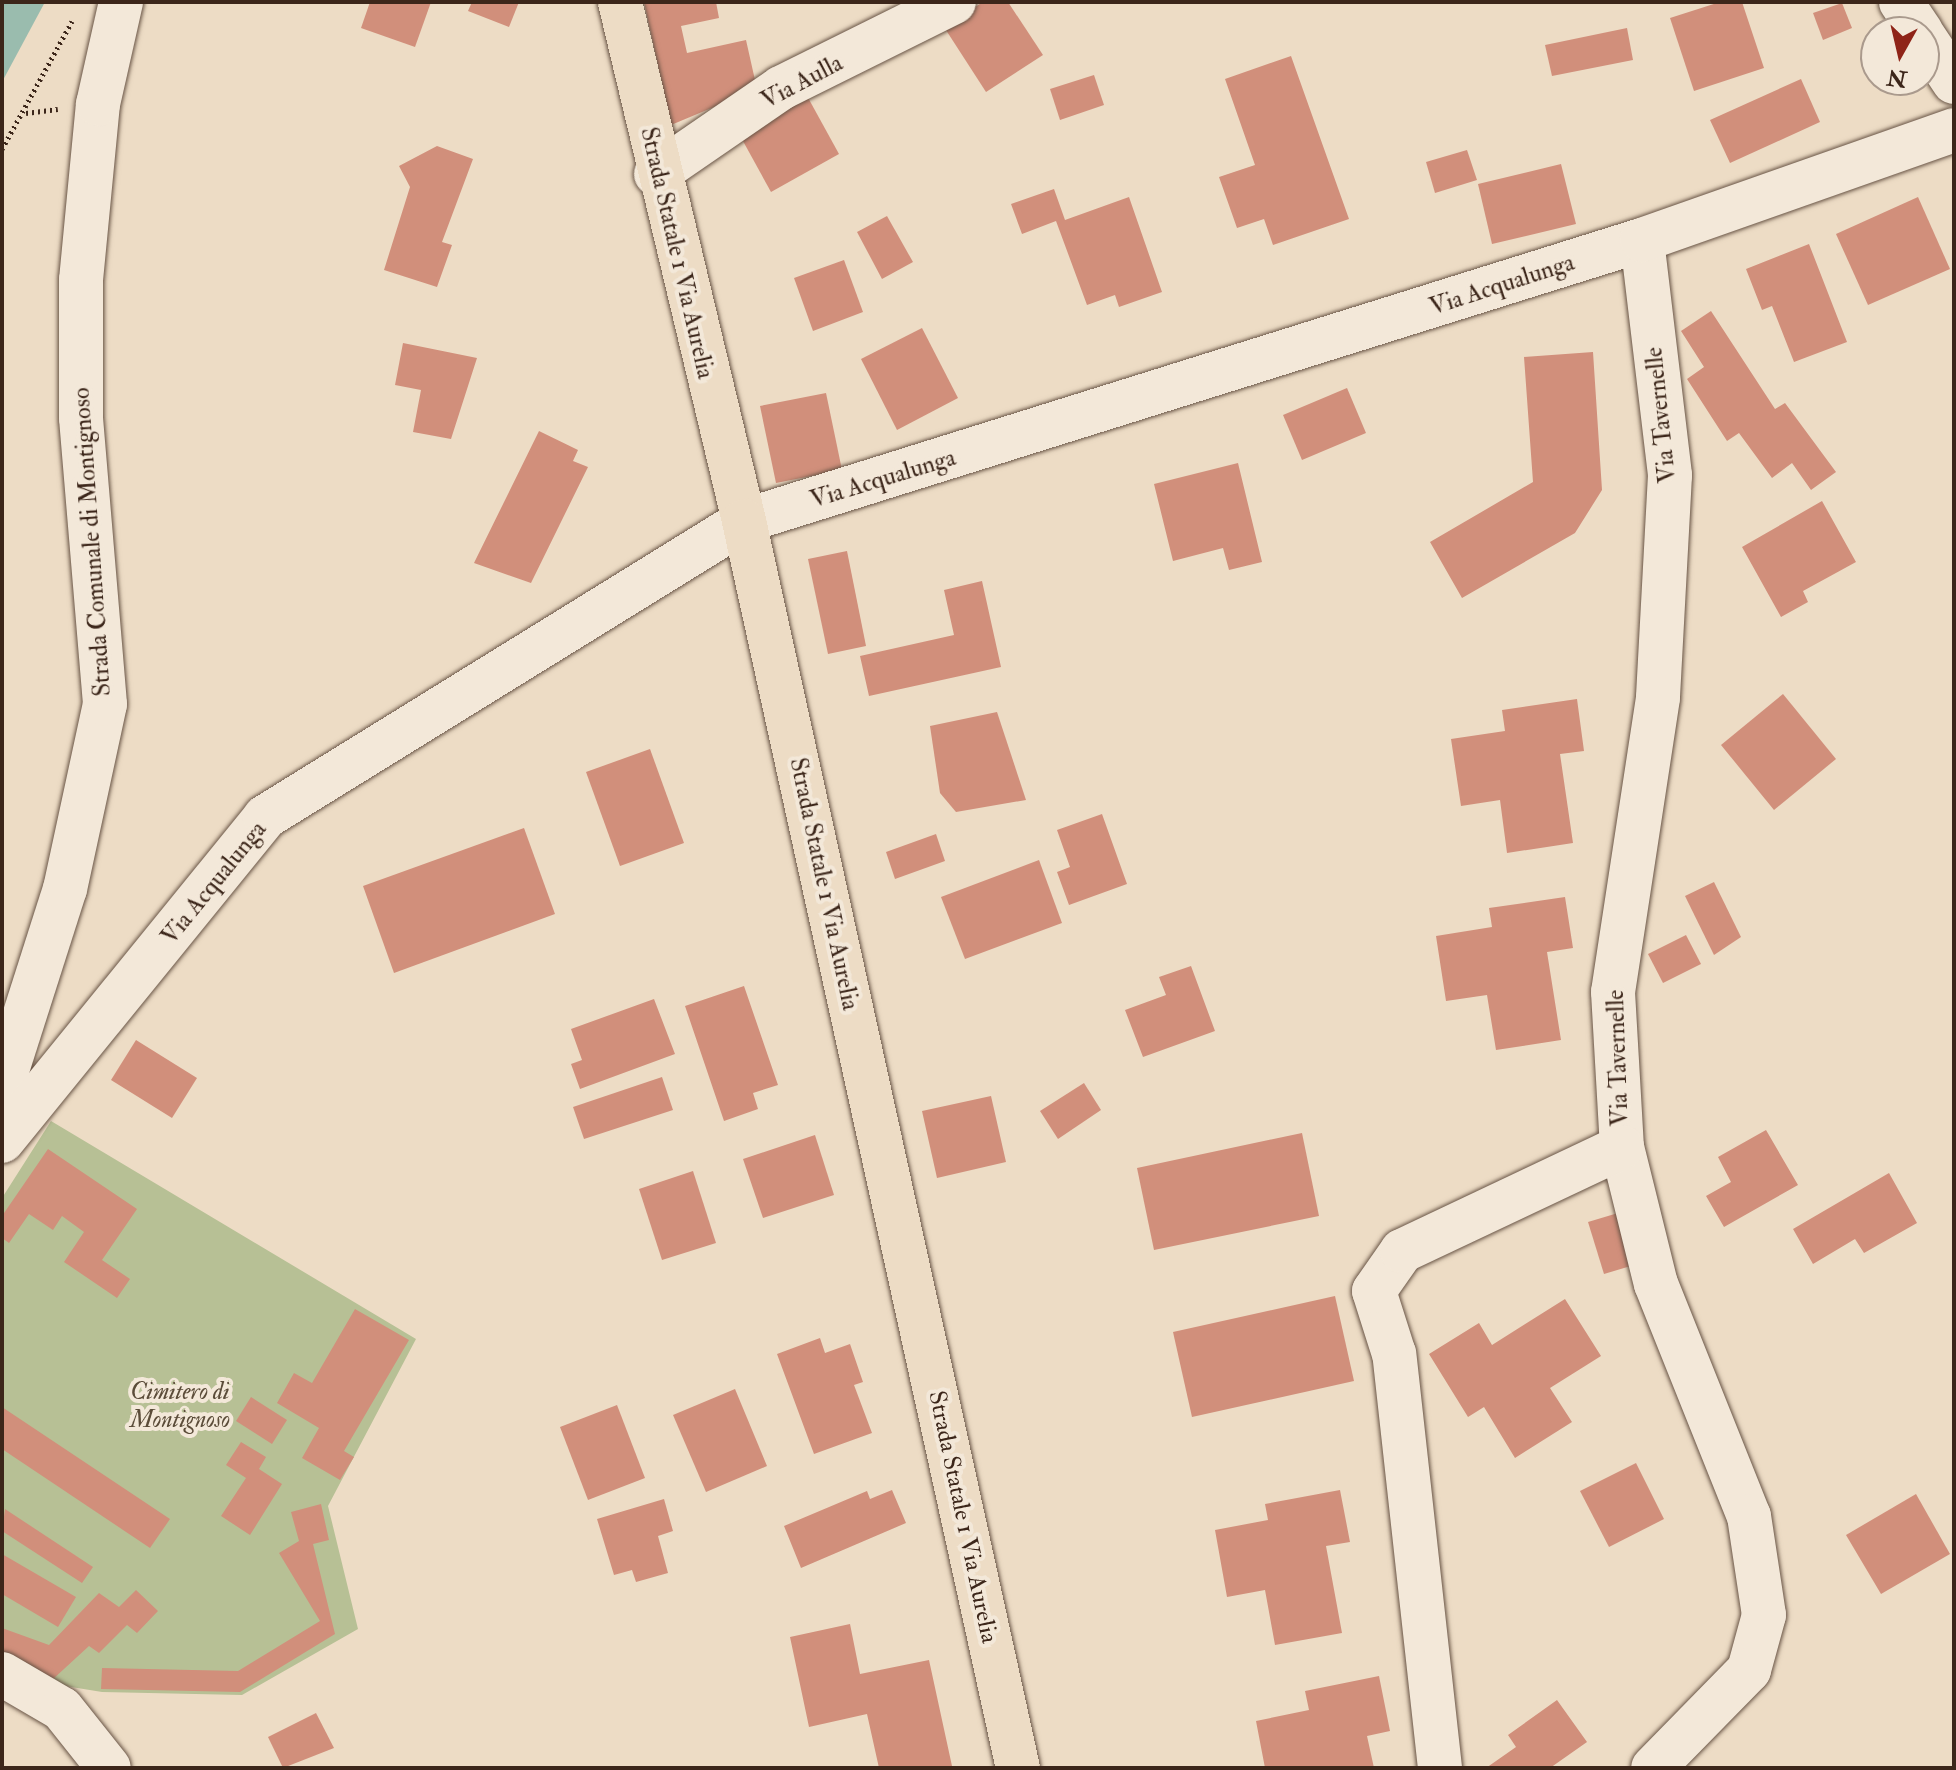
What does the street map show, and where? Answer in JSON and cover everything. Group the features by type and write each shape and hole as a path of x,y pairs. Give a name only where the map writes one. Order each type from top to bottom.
{"main road":[{"name":"Strada Statale 1 Via Aurelia","path":"620,2 656,174 744,521 1018,1768"}],"street":[{"name":"Strada Comunale di Montignoso","path":"6,1070 92,785 105,704 81,418 81,280 98,104 121,2"},
{"name":"Via Aulla","path":"656,174 781,88 954,2"},
{"path":"1940,61 1954,82"},
{"name":"Via Acqualunga","path":"2,1141 265,817 744,521 1642,240 1954,130"},
{"name":"Via Tavernelle","path":"1642,240 1670,475 1658,698 1613,992 1622,1147 1656,1284 1749,1516 1764,1615 1749,1670 1653,1768"},
{"path":"1440,1768 1394,1354 1374,1291 1381,1272 1402,1251 1622,1147"},
{"path":"2,1674 62,1709 109,1768"}],"path":[{"path":"2,149 75,15"}],"green space":[{"name":"Cimitero di Montignoso","path":"51,1121 416,1339 328,1506 358,1629 242,1695 102,1692 53,1684 2,1657 2,1198"}],"shaded area":[{"path":"2,2 45,2 2,82"}],"building":[{"path":"370,2 431,2 415,47 361,28"},
{"path":"472,2 519,2 509,27 468,11"},
{"path":"644,2 716,2 719,18 681,26 687,53 746,40 757,89 671,125"},
{"path":"983,2 1008,2 1043,55 986,92 944,27"},
{"path":"1720,2 1742,2 1764,68 1694,91 1670,18"},
{"path":"1842,3 1852,28 1823,40 1813,13"},
{"path":"1627,28 1633,60 1552,76 1545,45"},
{"path":"1291,56 1349,219 1273,245 1264,219 1237,228 1219,177 1255,165 1225,79"},
{"path":"1094,75 1104,105 1060,120 1050,89"},
{"path":"1801,79 1820,122 1730,163 1710,120"},
{"path":"806,94 839,154 771,192 738,132"},
{"path":"437,146 473,159 442,242 452,245 437,287 384,270 410,187 399,166"},
{"path":"1467,150 1477,180 1435,193 1426,162"},
{"path":"1561,164 1576,224 1492,244 1478,184"},
{"path":"1054,189 1065,220 1129,197 1162,292 1119,307 1115,295 1087,305 1056,221 1022,234 1011,204"},
{"path":"1918,197 1950,269 1868,305 1836,234"},
{"path":"887,216 913,262 882,279 857,232"},
{"path":"1809,244 1847,342 1794,362 1772,306 1762,310 1746,269"},
{"path":"844,260 863,312 813,331 794,278"},
{"path":"1711,311 1775,409 1785,403 1836,472 1811,490 1792,463 1772,478 1739,433 1727,441 1687,379 1704,367 1681,331"},
{"path":"922,328 958,398 897,430 861,359"},
{"path":"403,343 477,358 451,439 413,432 421,390 395,385"},
{"path":"1593,352 1602,490 1575,533 1462,598 1430,542 1533,482 1524,357"},
{"path":"1347,388 1366,433 1302,460 1283,415"},
{"path":"826,393 842,470 776,483 760,406"},
{"path":"539,431 578,450 573,461 588,467 531,583 474,563"},
{"path":"1238,463 1262,562 1229,570 1223,548 1173,561 1154,484"},
{"path":"1822,501 1856,562 1803,591 1808,602 1781,617 1742,547"},
{"path":"847,551 866,646 828,654 808,559"},
{"path":"982,581 1001,667 869,696 860,656 954,635 944,590"},
{"path":"1783,694 1836,759 1774,810 1721,745"},
{"path":"1577,699 1584,751 1560,754 1573,843 1507,853 1500,800 1461,806 1451,739 1505,731 1502,710"},
{"path":"997,712 1026,800 956,812 940,793 930,726"},
{"path":"650,749 684,843 620,866 586,772"},
{"path":"1102,814 1127,884 1069,905 1057,872 1070,867 1057,830"},
{"path":"524,828 555,914 394,973 363,886"},
{"path":"936,834 945,861 895,879 886,852"},
{"path":"1039,860 1062,923 965,959 941,897"},
{"path":"1714,882 1741,937 1714,955 1685,896"},
{"path":"1565,897 1573,948 1547,952 1561,1040 1496,1050 1487,995 1446,1001 1436,936 1492,927 1489,908"},
{"path":"1686,935 1701,964 1663,983 1648,954"},
{"path":"1191,966 1215,1031 1143,1057 1125,1010 1166,995 1159,977"},
{"path":"744,986 778,1085 753,1093 758,1109 724,1121 685,1006"},
{"path":"654,999 675,1054 580,1089 571,1064 582,1060 571,1029"},
{"path":"136,1040 197,1078 172,1118 111,1080"},
{"path":"662,1077 673,1110 584,1139 573,1107"},
{"path":"1084,1083 1101,1110 1058,1139 1040,1111"},
{"path":"991,1096 1006,1162 937,1178 922,1111"},
{"path":"1766,1130 1798,1185 1724,1227 1706,1196 1731,1182 1718,1157"},
{"path":"1302,1133 1319,1216 1154,1250 1137,1168"},
{"path":"815,1135 834,1195 763,1218 743,1159"},
{"path":"48,1149 137,1209 102,1260 130,1279 117,1298 64,1262 84,1232 62,1216 53,1230 29,1214 9,1243 2,1238 2,1216"},
{"path":"693,1171 716,1243 662,1260 639,1189"},
{"path":"1889,1173 1917,1223 1864,1253 1855,1239 1813,1264 1793,1229"},
{"path":"1618,1213 1634,1265 1604,1274 1588,1222"},
{"path":"1335,1296 1354,1381 1192,1417 1173,1332"},
{"path":"1565,1299 1601,1356 1550,1388 1572,1422 1515,1458 1484,1407 1468,1417 1429,1354 1479,1323 1492,1345"},
{"path":"355,1309 409,1340 344,1451 354,1457 340,1480 302,1458 319,1428 277,1403 294,1373 312,1383"},
{"path":"820,1338 825,1353 850,1344 863,1382 854,1385 872,1433 814,1454 777,1354"},
{"path":"735,1389 767,1466 706,1492 673,1415"},
{"path":"251,1397 287,1420 272,1444 236,1421"},
{"path":"617,1405 645,1478 588,1500 560,1427"},
{"path":"2,1407 170,1519 150,1548 2,1449"},
{"path":"241,1442 266,1457 259,1469 282,1484 250,1535 221,1516 246,1478 226,1465"},
{"path":"1636,1463 1664,1519 1609,1547 1580,1491"},
{"path":"892,1490 906,1523 801,1568 784,1526 867,1491 870,1499"},
{"path":"1340,1490 1350,1542 1326,1546 1342,1633 1275,1645 1265,1590 1227,1597 1215,1530 1268,1520 1265,1504"},
{"path":"1916,1494 1950,1554 1881,1594 1846,1535"},
{"path":"664,1499 673,1531 658,1536 668,1573 636,1582 632,1570 614,1575 597,1519"},
{"path":"321,1504 329,1540 313,1544 335,1634 240,1692 101,1689 102,1668 238,1671 320,1621 279,1553 299,1541 291,1512"},
{"path":"5,1509 93,1567 82,1583 2,1531"},
{"path":"2,1554 76,1597 58,1627 2,1594"},
{"path":"136,1590 158,1611 137,1633 127,1625 99,1653 89,1646 52,1680 2,1654 2,1628 49,1645 99,1593 119,1607"},
{"path":"850,1624 860,1674 929,1660 952,1766 879,1768 867,1714 809,1727 790,1637"},
{"path":"1379,1676 1390,1731 1367,1736 1374,1768 1265,1768 1256,1721 1309,1710 1305,1691"},
{"path":"1557,1700 1587,1742 1550,1768 1486,1768 1516,1747 1508,1735"},
{"path":"316,1713 334,1748 283,1768 268,1737"}]}
